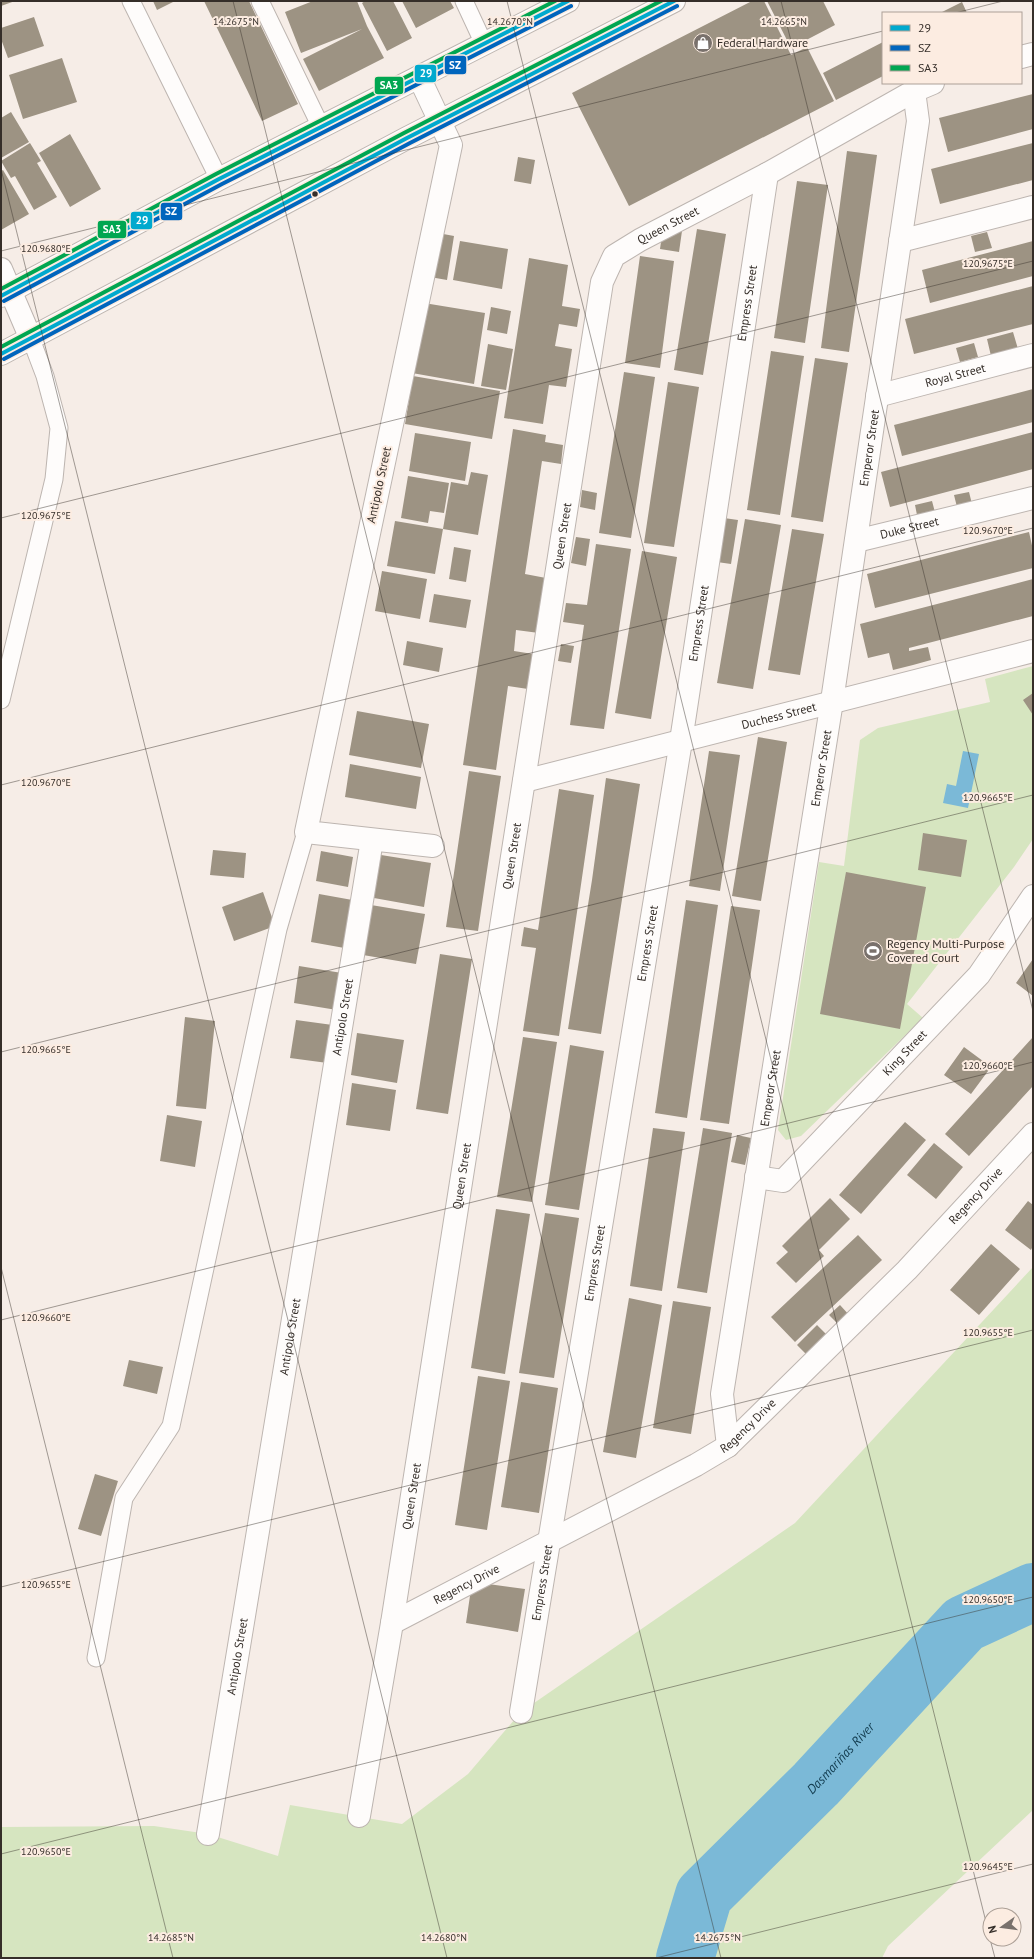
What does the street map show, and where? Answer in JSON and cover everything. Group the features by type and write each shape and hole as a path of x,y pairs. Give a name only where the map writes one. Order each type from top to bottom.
{"street":[{"path":"6,294 219,179 568,1"},
{"path":"1,354 440,121 674,1"},
{"path":"1022,58 1033,54"},
{"name":"Antipolo Street","path":"306,832 450,145 419,77"},
{"name":"Queen Street","path":"359,1816 392,1623 602,282 614,256 640,240 767,174 924,87"},
{"name":"Emperor Street","path":"728,1446 722,1394 832,701 924,87"},
{"name":"Empress Street","path":"521,1712 681,741 767,174"},
{"path":"900,242 1033,207"},
{"path":"1,269 6,294 31,339"},
{"name":"Royal Street","path":"877,396 1033,355"},
{"name":"Duke Street","path":"856,541 1033,498"},
{"name":"Duchess Street","path":"524,782 832,701 1033,651"},
{"path":"306,832 433,846"},
{"name":"Antipolo Street","path":"208,1834 372,840"},
{"name":"King Street","path":"756,1177 783,1181 978,975 1033,896"},
{"name":"Regency Drive","path":"392,1623 696,1465 728,1446 907,1270 1033,1134"}],"lane":[{"path":"131,1 219,179"},
{"path":"260,1 321,127"},
{"path":"464,1 484,44"},
{"path":"1,700 54,479 58,428 45,376 31,339"},
{"path":"96,1658 124,1498 171,1426 278,929 306,832"}],"green space":[{"path":"1033,666 1033,839 1014,867 907,1004 923,1018 801,1136 786,1140 778,1130 819,862 844,866 860,740 878,728 990,702 985,679"},
{"path":"1033,1267 1033,1810 888,1946 882,1958 1,1958 1,1827 154,1826 208,1834 278,1856 290,1805 402,1824 468,1774 521,1712 795,1523"}],"water":[{"path":"963,751 979,754 968,808 943,803 947,784 956,786"}],"building":[{"path":"1,1 15,1 1,6"},
{"path":"153,1 175,1 157,10"},
{"path":"204,1 249,1 298,104 262,121"},
{"path":"313,1 357,1 367,26 384,58 319,91 303,59 362,29 301,53 285,12"},
{"path":"365,1 393,1 412,38 387,51 362,3"},
{"path":"402,1 450,1 454,8 416,28"},
{"path":"752,1 764,1 791,55 807,47 834,101 629,206 572,93"},
{"path":"767,1 823,1 835,25 791,48"},
{"path":"962,2 967,12 942,12"},
{"path":"34,17 44,46 8,58 1,39 1,28"},
{"path":"882,43 882,77 836,100 823,73"},
{"path":"62,58 77,102 23,119 9,75"},
{"path":"1033,94 1033,129 948,152 939,118"},
{"path":"11,112 29,142 1,158 1,118"},
{"path":"70,134 101,189 70,207 39,153"},
{"path":"30,143 41,161 37,163 57,197 34,210 15,176 11,178 1,161"},
{"path":"1033,143 1033,180 940,204 931,169"},
{"path":"847,151 877,155 849,352 821,348"},
{"path":"518,157 535,160 531,184 514,181"},
{"path":"3,170 29,214 1,230 1,171"},
{"path":"797,181 828,185 805,343 774,338"},
{"path":"663,228 682,231 679,252 660,249"},
{"path":"697,229 726,234 703,375 674,370"},
{"path":"987,232 992,248 975,252 971,236"},
{"path":"438,233 454,236 447,280 430,277"},
{"path":"460,241 508,249 502,289 453,280"},
{"path":"1033,241 1033,276 930,303 922,270"},
{"path":"640,256 674,261 660,368 625,363"},
{"path":"529,258 568,265 562,306 580,309 577,327 559,324 555,346 572,349 566,387 549,385 543,424 504,418"},
{"path":"1033,286 1033,324 914,354 905,319"},
{"path":"424,303 485,313 474,384 412,373"},
{"path":"491,307 511,311 507,334 487,330"},
{"path":"1013,332 1018,349 991,356 987,339"},
{"path":"974,343 978,357 960,362 956,348"},
{"path":"488,344 513,349 506,390 481,386"},
{"path":"771,351 804,356 780,515 747,510"},
{"path":"815,358 848,363 823,522 791,517"},
{"path":"624,372 655,377 631,538 599,533"},
{"path":"413,376 500,391 492,439 405,424"},
{"path":"668,382 699,387 674,547 644,543"},
{"path":"1033,389 1033,422 902,456 894,425"},
{"path":"513,429 546,435 545,442 563,445 561,464 542,461 525,574 546,578 539,633 516,630 514,651 533,654 528,689 508,686 496,770 463,765"},
{"path":"1033,432 1033,469 890,507 881,472"},
{"path":"415,433 471,442 465,481 409,471"},
{"path":"471,472 488,475 478,535 443,529 451,482 468,485"},
{"path":"408,476 449,483 444,513 430,511 428,523 401,518"},
{"path":"582,490 597,493 595,510 580,507"},
{"path":"969,492 973,508 958,511 954,495"},
{"path":"932,501 936,516 918,520 915,505"},
{"path":"724,518 738,520 731,564 717,562"},
{"path":"745,519 781,525 753,689 717,683"},
{"path":"395,521 443,529 435,574 387,566"},
{"path":"792,529 824,534 800,675 768,670"},
{"path":"1029,532 1033,550 1033,568 875,608 867,574"},
{"path":"576,537 590,539 586,566 571,563"},
{"path":"596,544 631,549 604,729 570,725 584,625 563,622 566,603 587,605"},
{"path":"454,547 471,550 466,582 449,579"},
{"path":"642,551 677,557 651,719 615,713"},
{"path":"382,571 427,579 420,619 375,611"},
{"path":"1033,579 1033,616 909,648 909,651 928,647 931,660 913,665 893,670 889,653 868,658 860,624"},
{"path":"434,594 471,600 466,628 429,622"},
{"path":"407,641 443,648 439,672 403,665"},
{"path":"561,644 574,646 571,663 558,661"},
{"path":"1033,693 1033,715 1023,700"},
{"path":"357,711 429,724 421,768 349,755"},
{"path":"758,737 787,742 761,901 732,896"},
{"path":"709,751 740,755 720,891 689,886"},
{"path":"350,764 421,777 416,809 345,797"},
{"path":"469,771 501,776 478,931 446,927"},
{"path":"606,778 640,784 601,1034 568,1029 592,880"},
{"path":"559,789 594,795 559,1036 523,1031 536,948 521,946 524,927 538,930"},
{"path":"923,833 967,840 961,877 918,870"},
{"path":"213,850 246,853 244,878 210,875"},
{"path":"321,851 353,857 348,887 316,881"},
{"path":"381,855 431,863 424,907 374,898"},
{"name":"Regency Multi-Purpose Covered Court","path":"846,872 926,887 900,1029 820,1014"},
{"path":"263,892 275,926 234,941 222,907"},
{"path":"319,894 358,901 350,949 311,942"},
{"path":"686,900 718,905 687,1118 655,1113"},
{"path":"371,905 425,914 416,964 363,955"},
{"path":"731,906 760,910 729,1124 700,1120"},
{"path":"440,954 472,959 448,1114 416,1109"},
{"path":"1033,959 1033,996 1016,983"},
{"path":"299,966 348,974 343,1011 294,1003"},
{"path":"185,1017 215,1021 206,1109 176,1106"},
{"path":"296,1020 340,1026 335,1064 290,1058"},
{"path":"357,1033 404,1040 397,1083 351,1075"},
{"path":"523,1037 557,1042 532,1202 497,1197"},
{"path":"1033,1037 1033,1086 969,1156 945,1134"},
{"path":"570,1045 604,1051 579,1210 545,1205"},
{"path":"964,1047 991,1067 971,1094 944,1075"},
{"path":"352,1083 396,1090 390,1131 346,1125"},
{"path":"167,1115 202,1121 195,1167 160,1161"},
{"path":"905,1122 926,1140 861,1214 839,1195"},
{"path":"653,1128 685,1132 662,1291 630,1286"},
{"path":"703,1128 732,1133 707,1293 677,1288"},
{"path":"737,1135 751,1138 745,1165 731,1162"},
{"path":"934,1143 963,1167 936,1199 907,1175"},
{"path":"830,1198 850,1219 819,1250 824,1256 796,1283 776,1263 788,1252 782,1246"},
{"path":"1028,1201 1033,1205 1033,1246 1031,1250 1005,1230"},
{"path":"496,1209 530,1214 505,1374 471,1368"},
{"path":"545,1213 579,1218 554,1378 519,1373"},
{"path":"858,1235 882,1260 795,1342 771,1317"},
{"path":"991,1244 1020,1269 979,1315 950,1290"},
{"path":"629,1298 662,1305 636,1458 603,1452"},
{"path":"673,1301 711,1307 691,1434 653,1428"},
{"path":"840,1305 850,1316 840,1326 829,1315"},
{"path":"817,1325 826,1334 806,1354 797,1345"},
{"path":"129,1360 163,1367 157,1394 123,1386"},
{"path":"478,1376 510,1381 487,1530 455,1525"},
{"path":"521,1382 558,1388 539,1513 501,1507"},
{"path":"95,1474 118,1481 101,1536 78,1529"},
{"path":"488,1584 525,1589 518,1632 466,1623 471,1589"}],"waterway":[{"name":"Dasmariñas River","path":"685,1958 704,1895 816,1784 964,1624 1033,1592"}],"transit line":[{"name":"SA3","path":"1,289 216,174 555,1"},
{"name":"29","path":"1,296 219,179 568,1"},
{"name":"SA3","path":"1,347 404,133 661,1"},
{"name":"29","path":"1,354 407,138 674,1"},
{"name":"SZ","path":"4,301 222,184 571,6"},
{"name":"SZ","path":"4,359 410,143 677,6"}],"place":[{"name":"Federal Hardware","path":"703,43"},
{"name":"Regency Multi-Purpose Covered Court","path":"873,951"}]}
